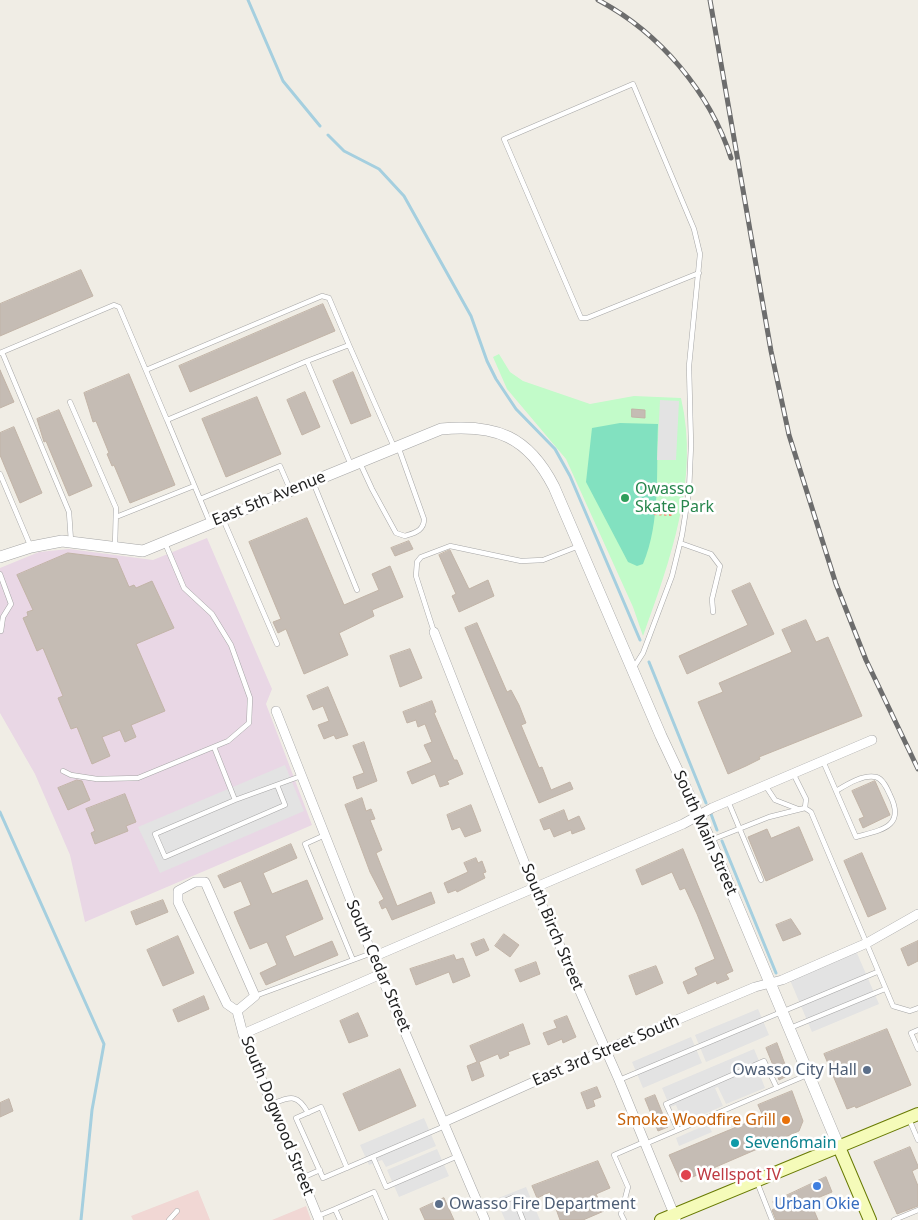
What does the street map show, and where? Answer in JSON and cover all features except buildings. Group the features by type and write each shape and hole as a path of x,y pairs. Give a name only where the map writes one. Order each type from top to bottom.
{"main road":[{"path":"661,1220 675,1217 913,1116"},
{"name":"South Main Street","path":"839,1147 870,1220"}],"street":[{"name":"East 5th Avenue","path":"0,557 31,547 62,541 114,549 143,551 441,429 479,427 510,437 530,452"},
{"name":"South Main Street","path":"530,452 547,474 580,546 710,840 839,1147"},
{"name":"South Birch Street","path":"434,632 534,887 619,1080 675,1217"},
{"name":"South Cedar Street","path":"276,711 373,955 485,1220"},
{"path":"373,955 683,824 728,801 872,740"},
{"name":"South Dogwood Street","path":"255,996 205,882 196,882 178,891 178,902 227,1004 237,1011 243,1034 318,1218"},
{"name":"East 3rd Street South","path":"444,1124 605,1050 755,987 770,984 867,943 918,914"},
{"path":"243,1034 381,974"},
{"path":"237,1011 255,996"}],"lane":[{"path":"633,669 643,653 672,576 689,491 692,445 689,366 699,273 700,254 694,229 633,84 504,139 581,318 587,318 699,273"},
{"path":"146,370 322,296 329,298 396,447 424,519 424,524 419,531 405,536 396,533 372,489 355,463 307,361"},
{"path":"71,541 69,512 1,353 114,305 119,307 210,523"},
{"path":"167,420 349,345"},
{"path":"70,402 116,508 114,549"},
{"path":"200,499 280,466 290,490"},
{"path":"0,474 31,547"},
{"path":"313,481 357,590"},
{"path":"116,517 194,486"},
{"path":"222,518 277,644"},
{"path":"63,771 71,775 97,779 138,778 228,741 249,723 250,698 231,645 212,614 184,588 165,542"},
{"path":"680,543 711,554 720,566 712,599 713,612"},
{"path":"434,632 416,576 417,562 421,557 450,546 521,561 543,560 580,546"},
{"path":"0,574 11,604 4,617 1,631"},
{"path":"214,747 235,800"},
{"path":"822,760 856,838 881,830 894,820 897,812 893,801 882,781 876,777 860,780 836,790"},
{"path":"793,773 806,799 805,808"},
{"path":"277,785 285,806 165,857 155,834 235,800 301,776"},
{"path":"764,785 775,800 799,809"},
{"path":"728,801 761,880"},
{"path":"710,840 799,809 805,808 811,812 867,943 877,972 893,1006 910,1010 918,1008"},
{"path":"325,836 305,844 353,960"},
{"path":"255,996 353,960 373,955"},
{"path":"619,1080 877,972"},
{"path":"789,1029 885,989"},
{"path":"918,1030 911,1033 918,1049"},
{"path":"678,1130 666,1104 764,1061 777,1088"},
{"path":"624,1220 621,1214 628,1187 614,1155 678,1130 808,1074"},
{"path":"272,1104 288,1098 296,1098 302,1102 308,1113"},
{"path":"347,1168 321,1107 296,1118 323,1178 373,1158 444,1124"},
{"path":"913,1116 918,1140"},
{"path":"373,1158 386,1187 458,1156"},
{"path":"302,1178 320,1170"},
{"path":"756,1181 772,1220"},
{"path":"318,1218 374,1192 386,1220"},
{"path":"481,1211 514,1197 523,1220"},
{"path":"335,1209 340,1220"},
{"path":"894,1220 918,1210"},
{"path":"168,1220 177,1211"}],"path":[{"path":"654,514 673,515"}],"shaded area":[{"name":"Owasso Skate Park","path":"660,400 679,401 676,460 657,460"},
{"path":"207,538 272,689 266,704 312,825 85,922 70,855 35,774 0,713 0,568 39,552 69,549 153,560"},
{"path":"285,765 304,811 160,873 138,827"},
{"path":"853,944 879,1004 812,1032 787,973"},
{"path":"758,1009 769,1035 706,1062 695,1035"},
{"path":"691,1037 702,1063 643,1088 632,1062"},
{"path":"754,1049 762,1068 758,1070 765,1088 726,1104 718,1087 715,1088 723,1106 683,1123 676,1105 670,1107 662,1088"},
{"path":"424,1118 436,1146 386,1167 382,1160 369,1165 360,1145"},
{"path":"708,1124 712,1132 679,1146 676,1138"},
{"path":"437,1149 449,1176 399,1197 387,1170"},
{"path":"526,1187 540,1220 505,1220 496,1199"},
{"path":"198,1190 210,1220 133,1220 131,1216"},
{"path":"306,1206 311,1220 272,1220"}],"green space":[{"name":"Owasso Skate Park","path":"499,354 510,372 523,381 590,404 634,396 681,398 686,428 687,459 684,489 672,549 643,636 633,607 566,459 507,389 493,357"},
{"name":"Owasso Skate Park","path":"620,423 658,424 653,531 643,564 637,566 628,562 586,482 592,428"}],"waterway":[{"path":"248,0 283,81 320,126"},
{"path":"328,135 344,151 379,169 404,196 471,316 487,361 496,379 516,409 555,449 570,476 640,640"},
{"path":"649,662 706,803"},
{"path":"0,812 104,1044 92,1110 81,1220"},
{"path":"711,814 717,830"},
{"path":"722,841 776,973"}],"railway":[{"path":"598,0 642,29 680,66 710,110 731,158"},
{"path":"710,0 771,351 789,435 836,584 866,660 918,769"}],"place":[{"name":"Owasso Skate Park","path":"625,498"},
{"name":"Owasso City Hall","path":"867,1070"},
{"name":"Smoke Woodfire Grill","path":"786,1120"},
{"name":"Seven6main","path":"735,1143"},
{"name":"Wellspot IV","path":"686,1175"},
{"name":"Urban Okie","path":"817,1186"},
{"name":"Owasso Fire Department","path":"439,1204"}]}
